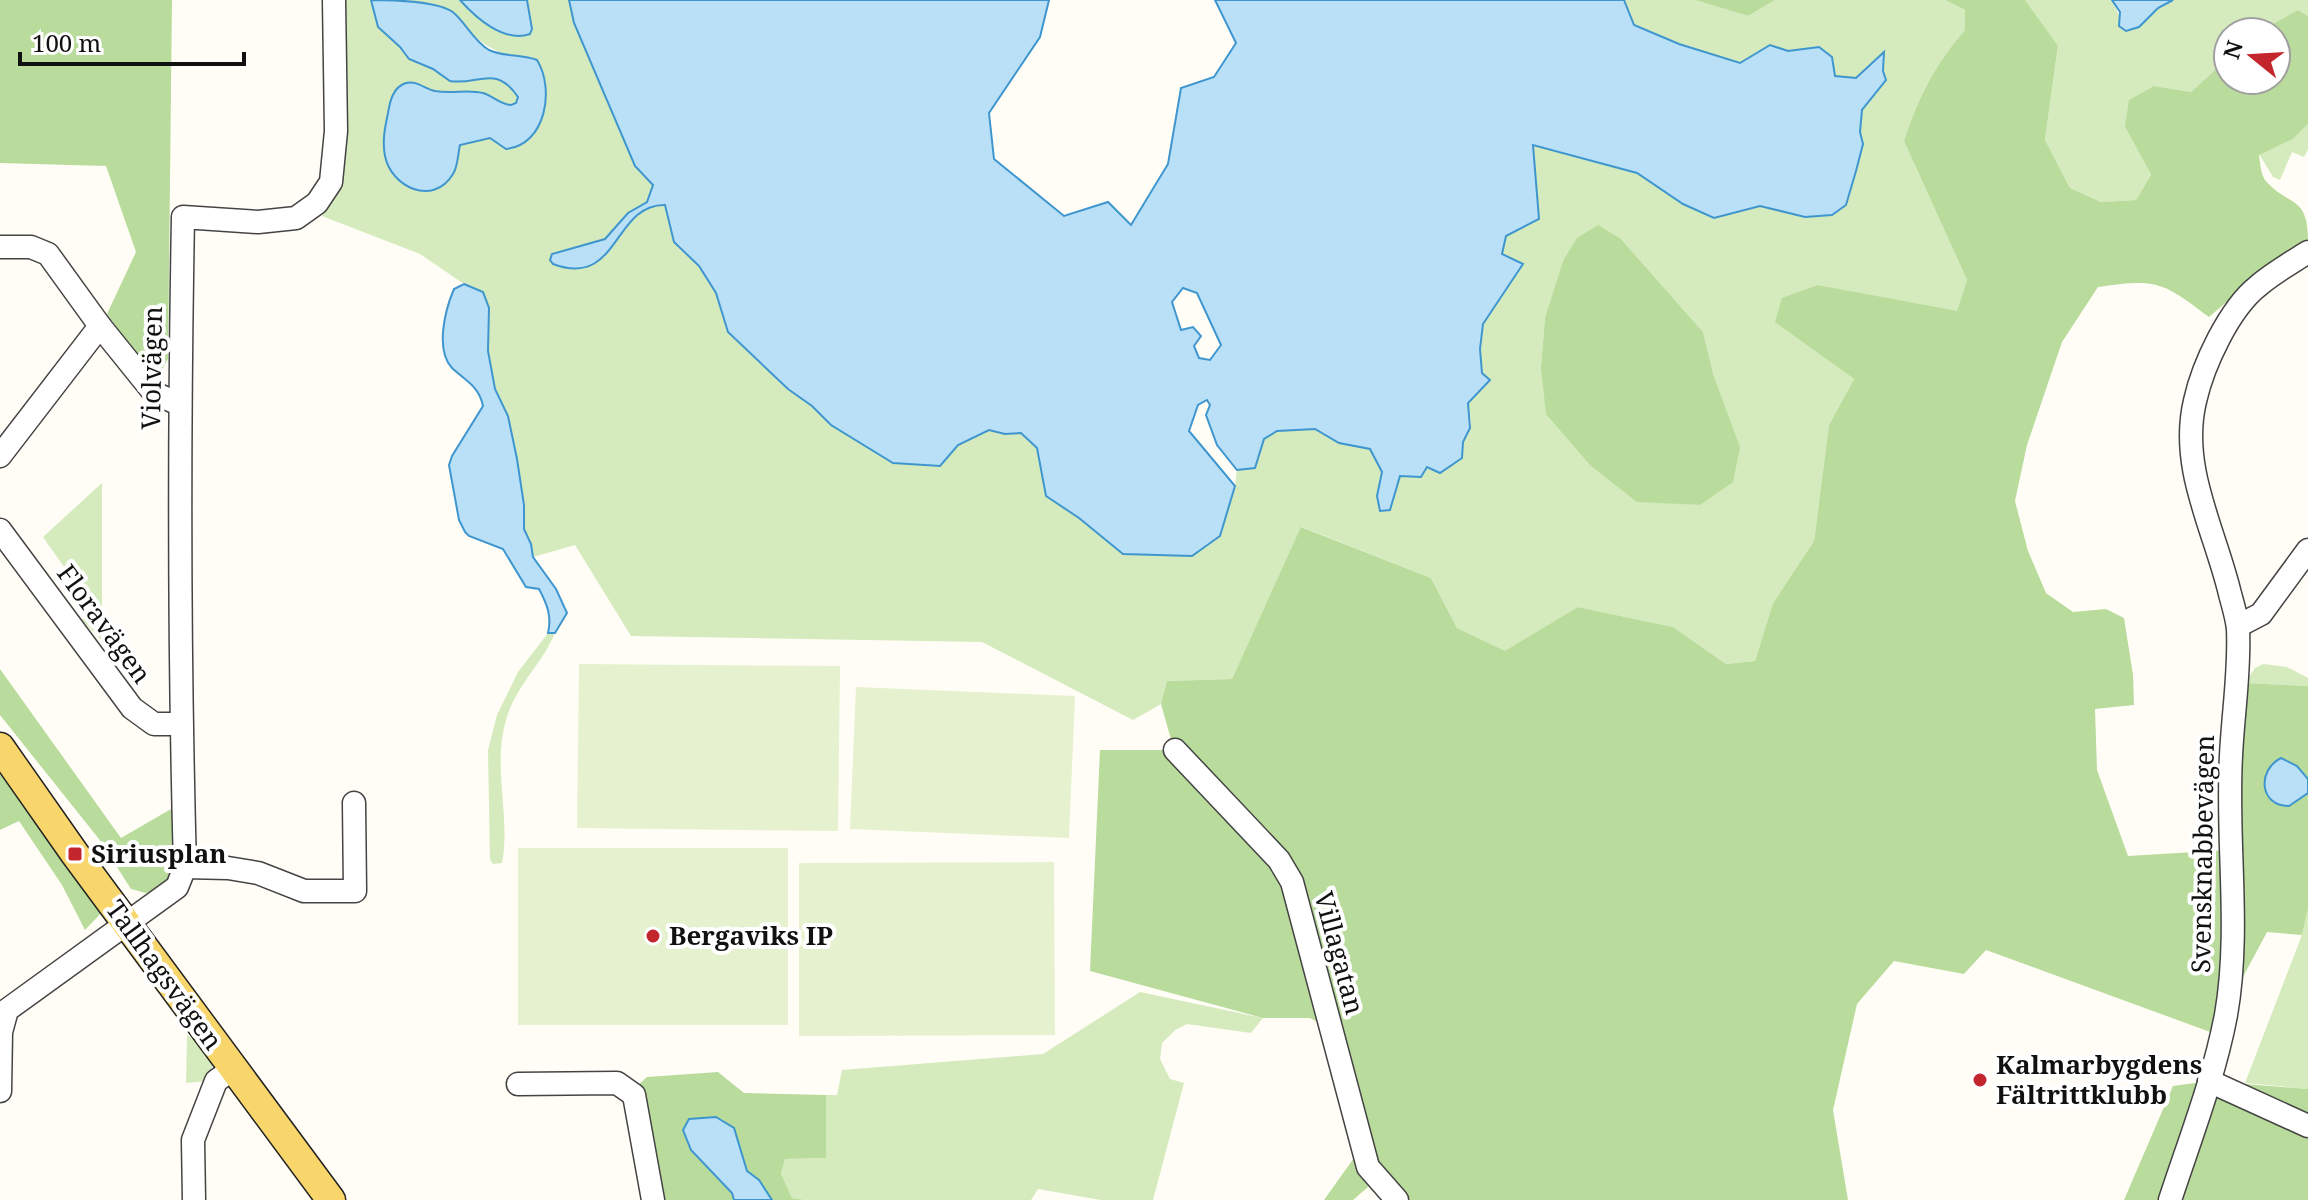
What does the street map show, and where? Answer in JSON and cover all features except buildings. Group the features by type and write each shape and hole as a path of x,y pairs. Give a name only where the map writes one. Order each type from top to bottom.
{"main road":[{"name":"Tallhagsvägen","path":"0,747 331,1200"}],"street":[{"name":"Violvägen","path":"185,867 179,404 183,217 258,222 296,218 317,203 331,182 336,131 334,0"},
{"path":"0,247 31,247 48,254 154,393 179,404"},
{"name":"Svensknabbevägen","path":"2170,1200 2209,1081 2226,1014 2231,959 2231,756 2237,698 2238,626 2193,469 2191,439 2194,401 2208,357 2224,329 2256,287 2308,252"},
{"path":"0,456 100,326"},
{"name":"Floravägen","path":"0,530 132,708 154,724 181,724"},
{"path":"2238,626 2261,614 2308,550"},
{"name":"Villagatan","path":"1175,750 1279,860 1292,882 1368,1167 1397,1200"},
{"path":"0,1091 3,1012 177,887 185,867 228,868 258,873 304,891 355,891 354,803"},
{"path":"194,1200 193,1140 216,1081 234,1068"},
{"path":"2209,1081 2308,1126"},
{"path":"518,1084 617,1083 634,1095 652,1189"}],"green space":[{"path":"0,0 172,0 168,359 162,369 152,371 144,365 107,314 136,252 106,166 0,163"},
{"path":"342,0 371,0 378,27 409,59 433,69 450,81 494,78 510,87 518,97 516,103 504,104 486,95 450,94 413,82 390,101 384,137 385,157 453,174 460,145 490,138 506,149 514,148 532,127 544,104 541,66 493,49 475,36 456,14 396,0 460,0 494,29 532,29 527,0 569,0 574,23 635,166 653,185 647,202 628,213 605,239 553,254 608,254 638,214 665,205 674,242 699,266 716,293 728,332 831,425 892,463 940,466 958,445 989,430 1005,434 1021,433 1037,448 1046,496 1079,518 1235,486 1237,470 1255,468 1264,439 1277,431 1315,429 1339,443 1370,449 1382,472 1377,496 1390,510 1400,476 1440,458 1466,437 1471,426 1468,403 1490,380 1482,373 1480,349 1483,324 1523,264 1501,254 1506,236 1539,218 1533,145 1637,173 1683,204 1714,218 1760,206 1805,217 1846,205 1863,144 1860,133 1862,110 1886,80 1884,53 1856,78 1834,77 1819,47 1788,51 1770,45 1740,63 1679,44 1634,25 1624,0 1695,0 1748,16 1775,0 1945,0 1965,10 1965,30 1928,82 1904,141 1967,280 1957,312 1818,285 1776,322 1854,379 1829,425 1814,541 1773,603 1755,661 1726,664 1673,627 1578,607 1506,652 1457,628 1431,578 1302,527 1232,679 1167,681 1161,704 1133,720 982,642 631,636 575,545 533,557 524,528 524,505 508,416 495,389 483,292 464,284 420,254 322,216 334,195","holes":["1621,239 1703,332 1714,377 1700,505 1670,503 1541,367 1545,317 1563,261"]},
{"path":"1695,0 1775,0 1748,16"},
{"path":"1945,0 2025,0 2058,46 2045,140 2070,188 2101,202 2136,200 2151,174 2125,127 2129,100 2154,86 2191,92 2212,73 2212,96 2292,96 2292,16 2287,16 2298,10 2308,16 2308,124 2293,139 2259,155 2265,180 2301,208 2308,241 2273,262 2209,317 2181,296 2147,283 2098,287 2062,342 2027,445 2015,501 2028,551 2046,593 2073,612 2106,609 2124,618 2133,675 2134,705 2095,709 2097,770 2128,856 2228,850 2245,683 2308,686 2308,779 2304,773 2280,806 2289,806 2308,793 2308,909 2302,935 2267,932 2213,1033 1986,950 1964,974 1894,961 1857,1004 1833,1110 1848,1200 1407,1200 1383,1174 1353,1200 1324,1200 1371,1134 1340,1034 1310,1018 1263,1018 1090,971 1100,750 1174,750 1161,704 1167,681 1232,679 1301,527 1431,578 1457,628 1505,651 1578,607 1673,627 1726,664 1755,661 1773,603 1814,541 1829,425 1854,379 1775,322 1782,298 1818,285 1957,311 1967,280 1904,141 1928,82 1965,30 1965,10"},
{"path":"2025,0 2112,0 2121,20 2144,22 2158,8 2173,0 2308,0 2308,16 2298,10 2287,16 2212,16 2212,73 2191,92 2154,86 2125,127 2151,173 2136,200 2101,202 2070,188 2045,140 2058,47"},
{"path":"2308,124 2308,149 2304,157 2292,152 2280,180 2273,177 2259,154 2293,139"},
{"path":"1598,225 1621,239 1703,332 1714,377 1740,447 1733,482 1700,505 1637,502 1591,466 1546,414 1541,367 1545,317 1563,261 1577,238"},
{"path":"102,483 102,641 82,620 95,611 43,537"},
{"path":"548,633 555,633 516,697 506,720 501,756 504,846 502,863 493,864 490,860 488,750 497,715 518,672"},
{"path":"579,664 840,666 838,831 577,828"},
{"path":"2263,664 2287,667 2308,678 2308,686 2245,683 2255,668"},
{"path":"0,669 121,838 171,809 179,864 169,885 146,893 131,889 99,839 0,715"},
{"path":"856,687 1075,696 1069,838 850,829"},
{"path":"0,761 104,910 85,930 62,885 19,821 0,830"},
{"name":"Bergaviks IP","path":"518,848 788,848 788,1025 518,1025"},
{"path":"1054,862 1055,1035 799,1036 799,863"},
{"path":"2308,909 2308,1089 2245,1083 2302,935"},
{"path":"1140,992 1263,1018 1251,1033 1187,1024 1175,1030 1162,1043 1160,1059 1170,1079 1184,1083 1153,1200 1101,1200 1038,1189 1031,1200 792,1198 781,1175 785,1159 826,1158 826,1095 837,1095 842,1070 1043,1054"},
{"path":"187,1035 199,1042 213,1063 208,1081 186,1083"},
{"path":"718,1072 744,1093 826,1095 826,1158 785,1159 781,1174 792,1198 806,1200 772,1200 759,1180 747,1171 734,1128 691,1150 732,1193 734,1200 664,1200 637,1086 647,1077"},
{"path":"2209,1081 2308,1089 2308,1200 2124,1200 2173,1086"}],"water":[{"path":"371,0 439,6 455,14 489,50 537,60 546,100 538,127 530,137 520,145 506,149 490,138 460,145 455,171 445,184 435,189 414,189 395,177 385,156 385,129 391,99 402,85 413,83 435,91 477,92 511,105 516,103 518,97 510,87 494,78 450,81 433,69 409,59 378,27"},
{"path":"460,0 527,0 532,29 530,34 520,36 501,32 482,21"},
{"path":"569,0 1049,0 1040,37 989,113 994,159 1064,216 1108,202 1131,225 1168,164 1181,88 1214,77 1236,43 1215,0 1624,0 1634,25 1679,44 1740,63 1770,45 1788,51 1819,47 1832,57 1835,76 1856,78 1884,52 1886,80 1862,110 1860,132 1863,144 1856,171 1846,205 1832,215 1805,217 1760,206 1714,218 1683,204 1637,173 1533,145 1539,219 1506,236 1502,254 1523,264 1483,324 1480,349 1482,373 1490,380 1468,403 1470,428 1463,442 1462,458 1440,473 1427,467 1421,477 1400,476 1390,510 1380,511 1377,496 1382,472 1370,449 1339,443 1315,429 1277,431 1264,439 1255,468 1237,470 1217,445 1206,415 1210,405 1207,400 1198,405 1189,431 1235,486 1220,536 1192,556 1123,554 1046,496 1037,448 1021,433 1005,434 989,430 958,445 940,466 893,463 831,425 728,332 716,293 699,266 674,242 665,205 648,208 635,217 604,256 591,265 575,269 553,264 550,260 552,254 605,239 628,213 647,202 653,185 635,166 574,23","holes":["1183,288 1197,293 1221,345 1210,360 1199,358 1194,346 1201,336 1193,327 1181,330 1172,302"]},
{"path":"2112,0 2173,0 2158,8 2139,27 2126,31 2119,26 2120,12"},
{"path":"464,284 483,292 489,308 488,351 495,389 508,416 517,459 524,529 533,557 556,589 567,613 555,633 548,633 548,610 539,589 526,587 503,549 469,536 459,520 449,465 483,406 475,389 452,368 444,351 443,330 448,308 454,289"},
{"path":"2281,758 2297,766 2308,779 2308,793 2289,806 2272,800 2265,786 2268,771"},
{"path":"716,1117 734,1128 747,1171 759,1180 772,1200 734,1200 732,1193 691,1150 683,1130 689,1119"}],"place":[{"name":"Siriusplan","path":"75,854"},
{"name":"Bergaviks IP","path":"653,936"},
{"name":"Kalmarbygdens Fältrittklubb","path":"1980,1080"}]}
